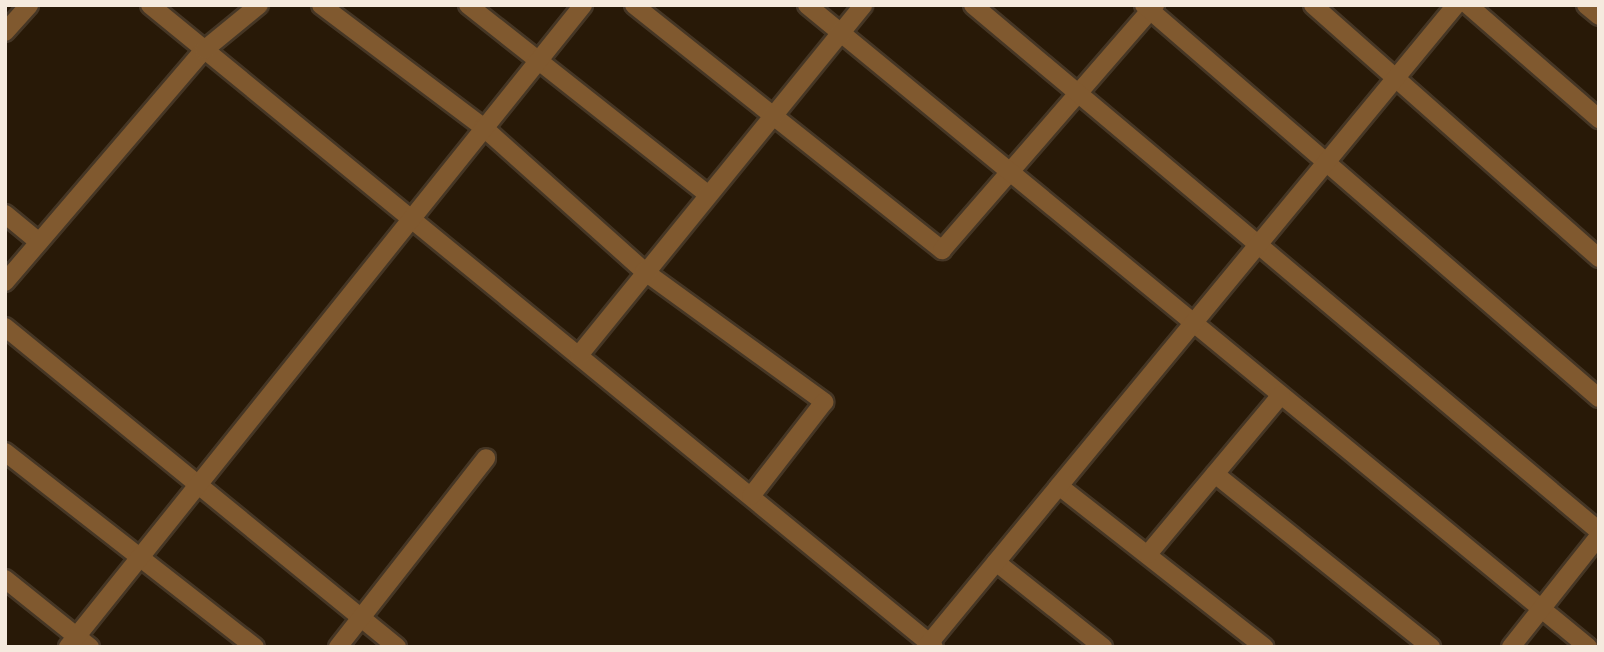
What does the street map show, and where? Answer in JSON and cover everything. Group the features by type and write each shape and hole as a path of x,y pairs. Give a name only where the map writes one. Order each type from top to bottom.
{"street":[{"path":"5,32 29,5"},
{"path":"150,5 751,496 930,646 1059,485 1456,5"},
{"path":"5,282 204,50 259,5"},
{"path":"321,5 483,127 644,271 824,402 751,496"},
{"path":"468,5 707,194"},
{"path":"5,579 78,643 139,555 195,482 583,5"},
{"path":"634,5 942,250 1150,7 1599,398"},
{"path":"807,5 1012,170 1193,323 1588,647"},
{"path":"579,355 644,271 863,5"},
{"path":"973,5 1599,533 1511,647"},
{"path":"1313,5 1599,258"},
{"path":"1468,5 1599,119"},
{"path":"1586,5 1599,16"},
{"path":"5,214 39,242"},
{"path":"5,327 397,647"},
{"path":"1148,554 1280,395"},
{"path":"5,452 255,647"},
{"path":"338,647 486,458"},
{"path":"1215,474 1431,647"},
{"path":"1059,485 1264,647"},
{"path":"996,562 1103,647"}]}
